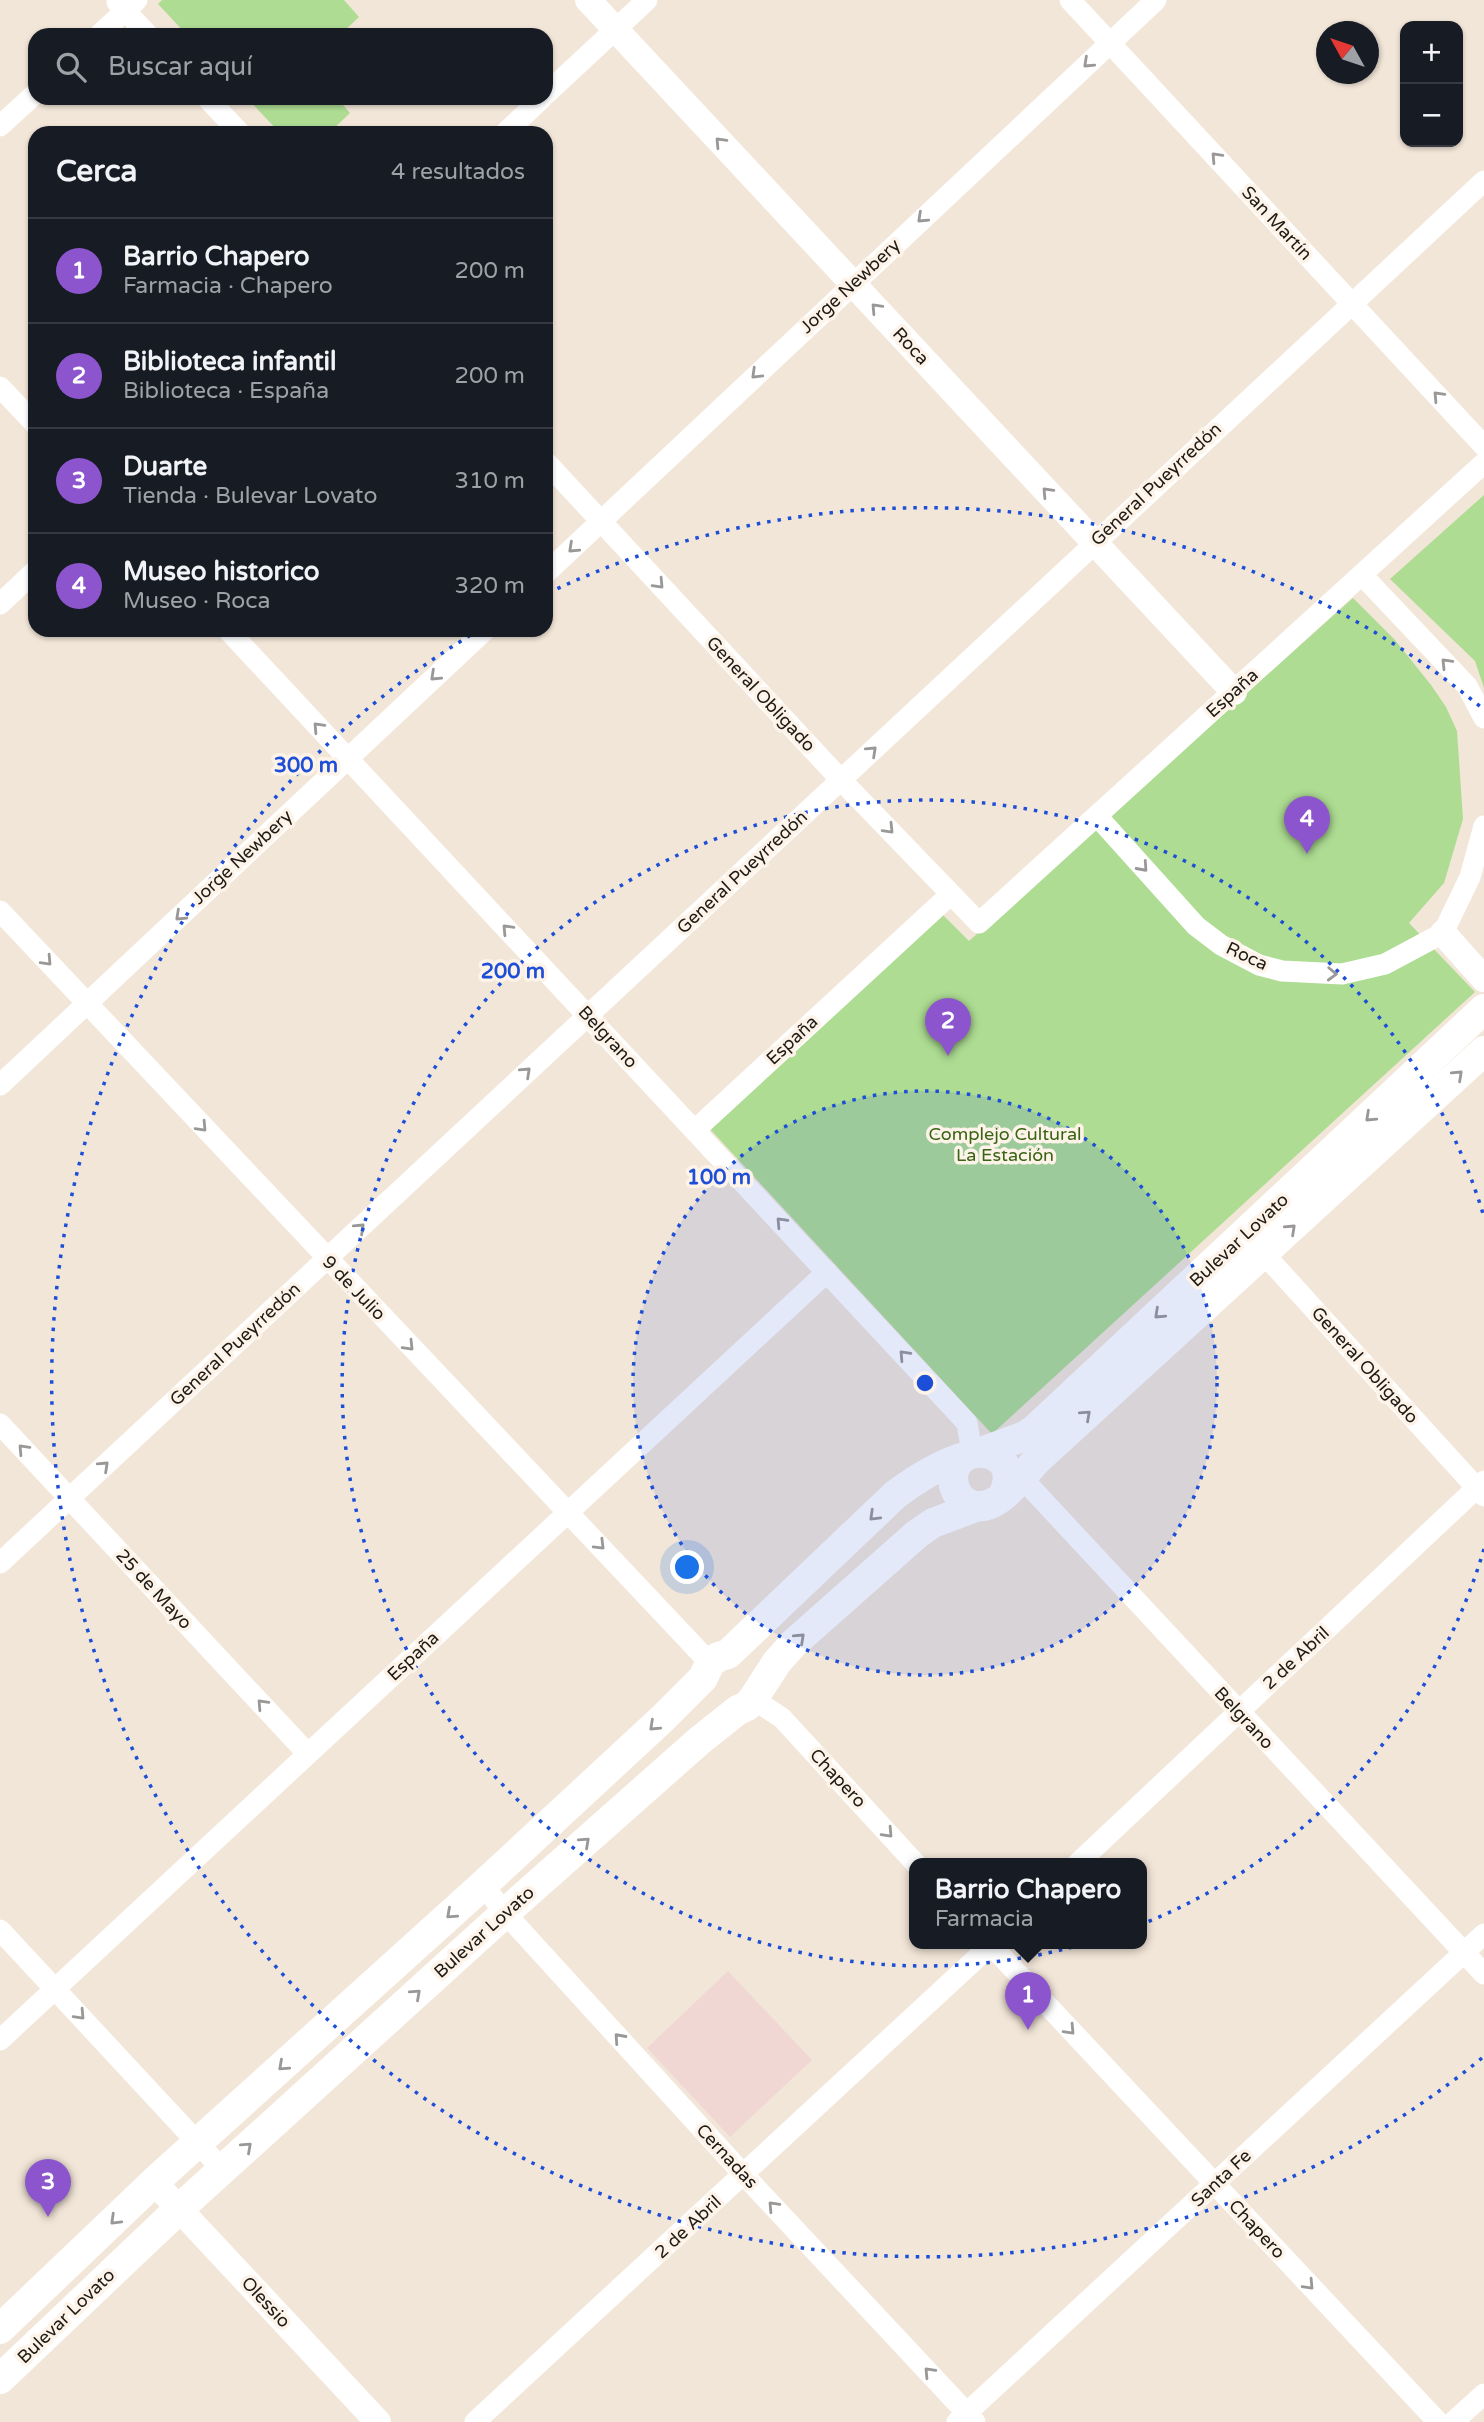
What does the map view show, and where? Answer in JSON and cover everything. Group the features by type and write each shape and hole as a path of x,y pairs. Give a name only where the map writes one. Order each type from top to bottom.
{"main road":[{"name":"Bulevar Lovato","path":"0,2379 222,2169 505,1913 699,1741 750,1700 794,1643 1254,1244 1484,1009"},
{"name":"Bulevar Lovato","path":"0,2329 155,2182 483,1885 895,1495 936,1468 989,1472 1025,1436 1484,1051"},
{"name":"9 de Julio","path":"746,1658 753,1664 759,1682 750,1700 729,1710 712,1703 703,1687 714,1665 746,1658"}],"street":[{"name":"Roca","path":"588,0 1234,692"},
{"path":"553,87 647,0"},
{"name":"San Martín","path":"1070,0 1484,446"},
{"name":"Jorge Newbery","path":"553,567 1156,0"},
{"path":"105,28 126,4 143,28"},
{"path":"0,126 28,100"},
{"path":"214,105 233,126"},
{"path":"512,126 535,105"},
{"name":"General Pueyrredón","path":"0,1563 1484,181"},
{"path":"0,387 28,417"},
{"name":"España","path":"979,923 1484,463"},
{"name":"General Obligado","path":"553,470 841,780 979,923"},
{"path":"1362,575 1467,686 1484,719"},
{"path":"0,604 28,578"},
{"name":"Belgrano","path":"235,637 967,1423 989,1472 1238,1712 1484,1974"},
{"name":"Jorge Newbery","path":"0,1085 477,637"},
{"name":"Roca","path":"1097,816 1196,926 1222,945 1259,965 1282,971 1342,974 1385,964 1443,933"},
{"path":"1484,826 1469,877 1443,933 1484,979"},
{"name":"España","path":"695,1130 951,894"},
{"name":"9 de Julio","path":"0,911 714,1665"},
{"name":"General Obligado","path":"1254,1244 1481,1488"},
{"name":"España","path":"0,2040 827,1272"},
{"name":"25 de Mayo","path":"0,1424 308,1754"},
{"name":"2 de Abril","path":"1083,1858 1481,1488"},
{"name":"Chapero","path":"750,1700 782,1717 911,1858"},
{"name":"Cernadas","path":"483,1885 505,1913 966,2419"},
{"path":"0,1930 222,2169"},
{"name":"Santa Fe","path":"966,2419 1484,1934"},
{"name":"2 de Abril","path":"475,2422 987,1949"},
{"name":"Chapero","path":"995,1949 1438,2422"},
{"name":"Olessio","path":"155,2182 379,2422"},
{"path":"1454,2422 1484,2394"}],"shaded area":[{"path":"728,1971 812,2060 730,2137 647,2048"}],"green space":[{"path":"162,0 344,0 359,17 347,28 180,28 158,4"},
{"path":"254,105 343,105 350,113 336,126 273,126"},
{"path":"1484,495 1484,688 1475,661 1390,579"},
{"name":"Complejo Cultural La Estación","path":"1353,598 1395,640 1431,685 1446,707 1457,731 1463,819 1444,883 1409,923 1475,992 992,1434 709,1128 942,914 969,941"}],"place":[{"name":"Museo historico","path":"1307,854"},
{"name":"Biblioteca infantil","path":"948,1056"},
{"name":"Barrio Chapero","path":"1028,2030"},
{"name":"Duarte","path":"48,2217"}]}
